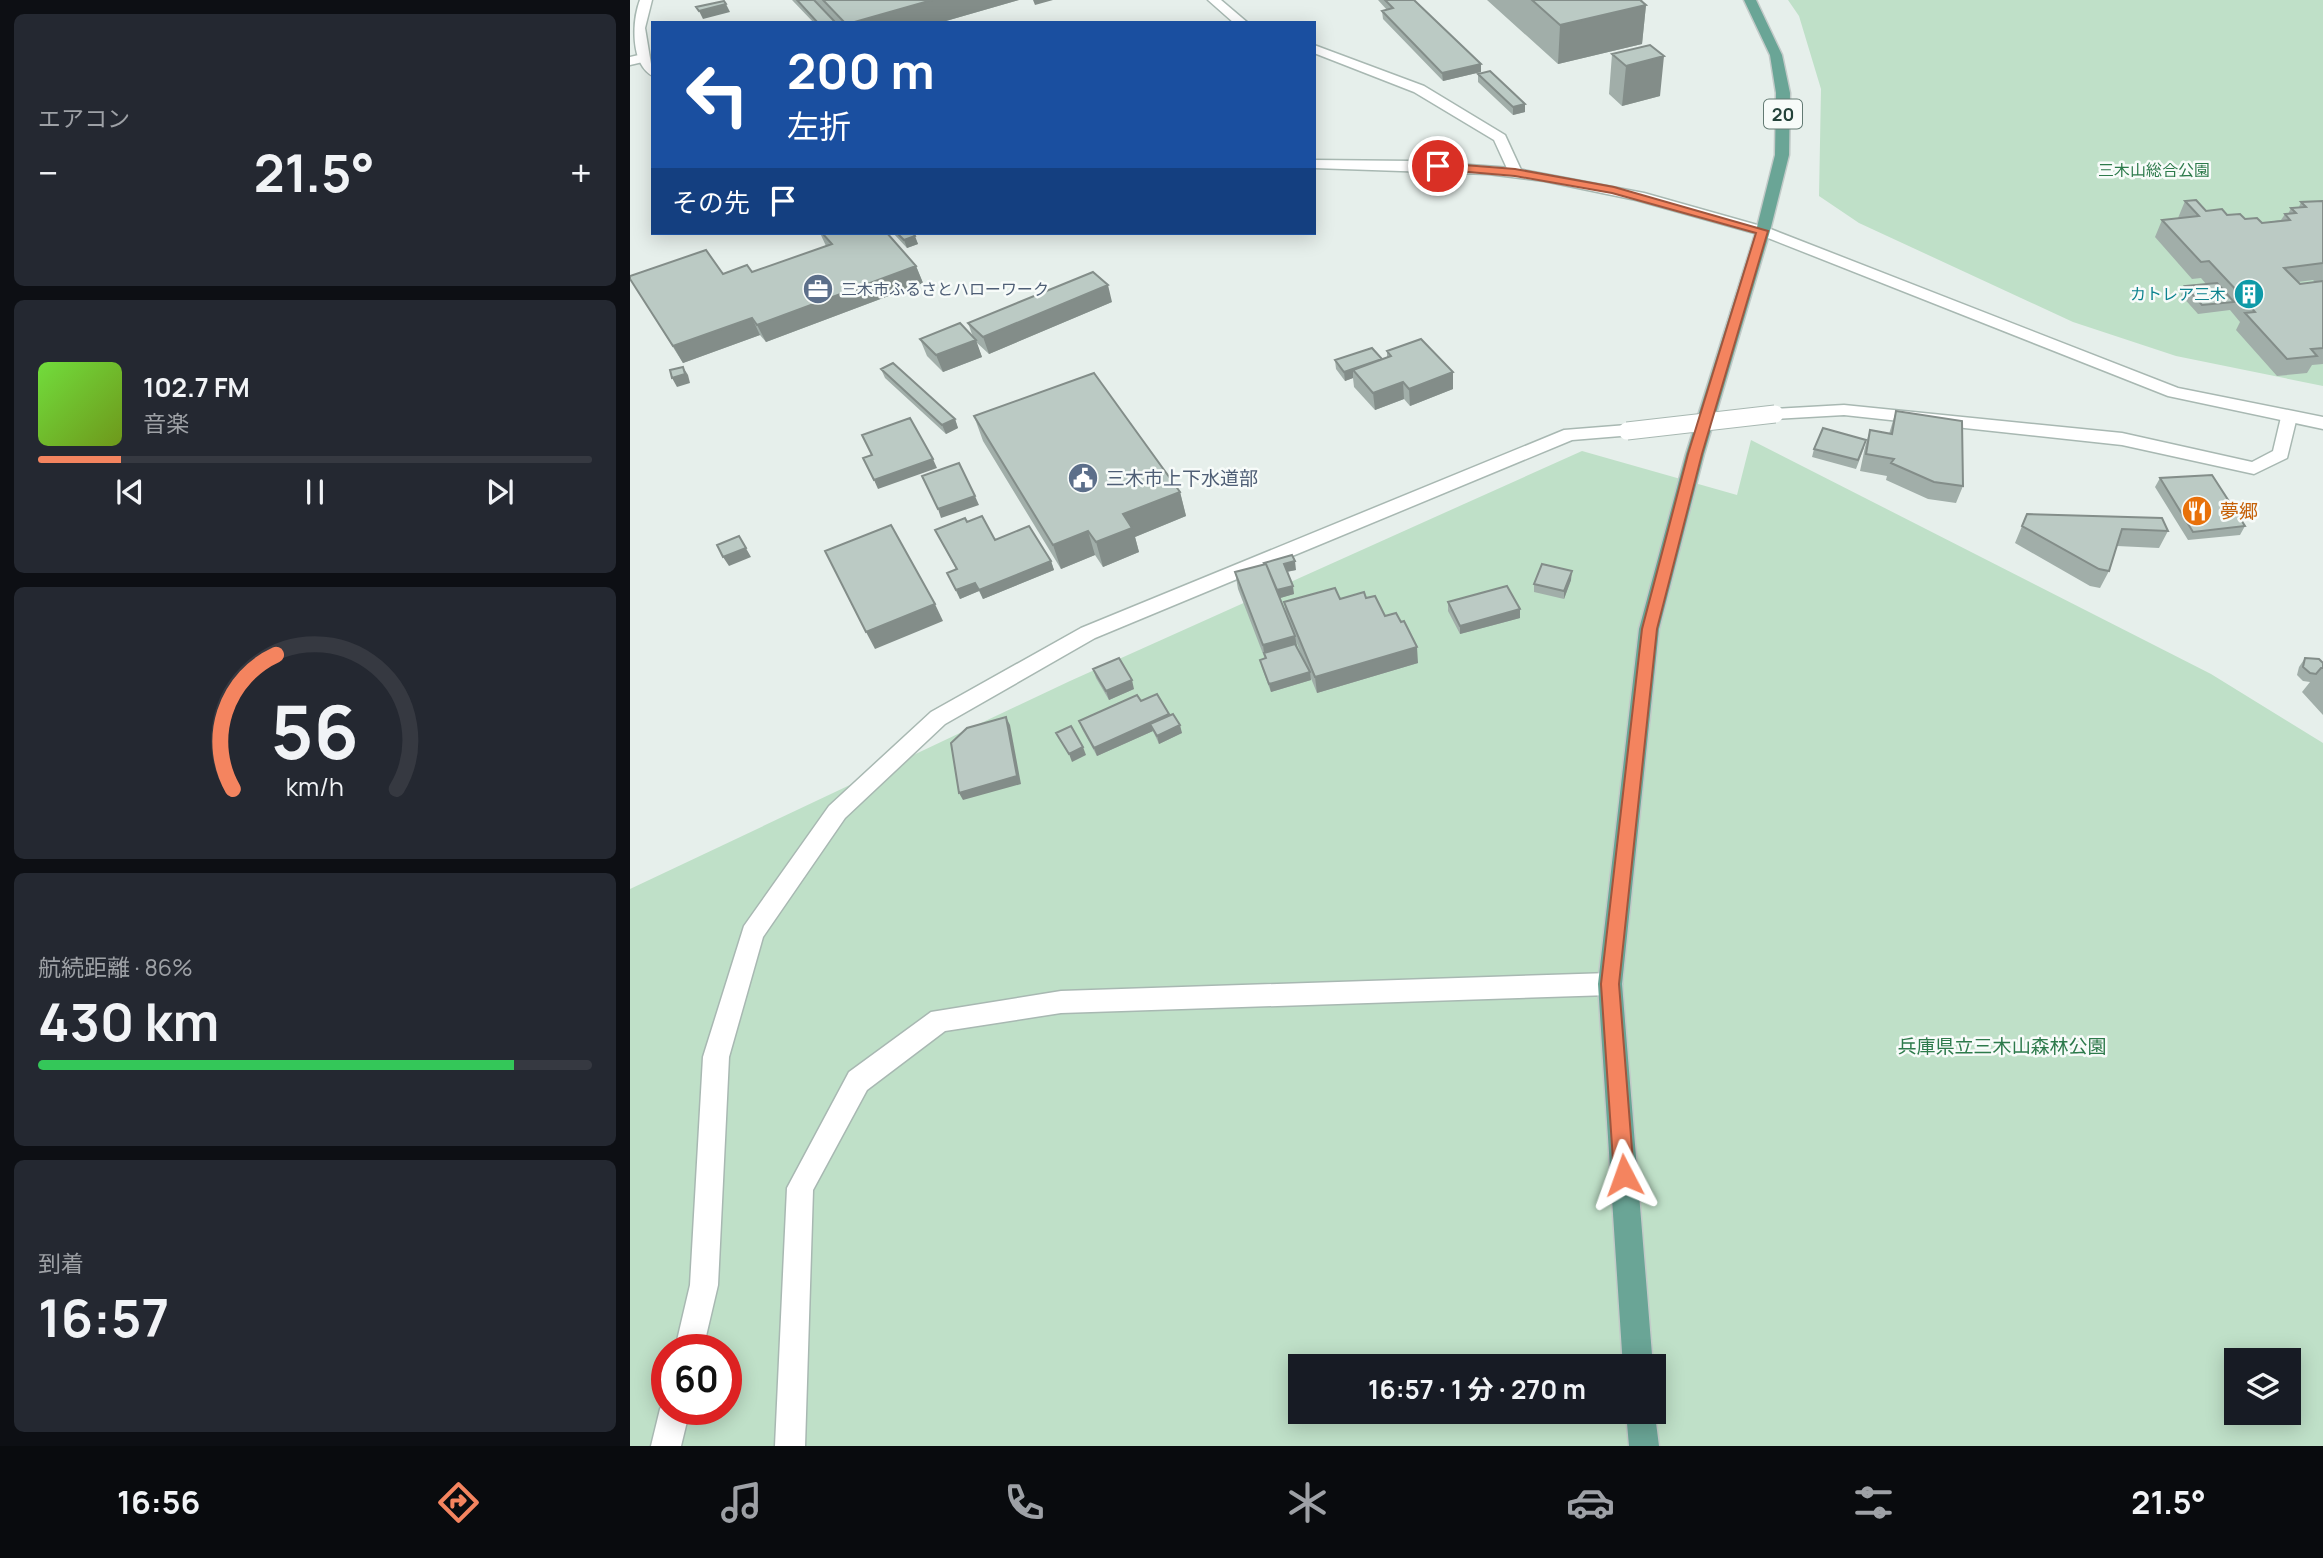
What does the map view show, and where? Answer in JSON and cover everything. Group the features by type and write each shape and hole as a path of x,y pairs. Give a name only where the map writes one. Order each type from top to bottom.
{"main road":[{"name":"20","path":"1637,1354 1610,984 1649,629 1695,454 1763,231 1782,155 1783,93 1776,55 1751,0"},
{"path":"1642,1424 1644,1446"}],"street":[{"path":"1214,0 1240,21"},
{"path":"637,60 639,17 645,1"},
{"path":"1316,50 1419,89 1500,138 1515,172"},
{"path":"1316,164 1411,165 1515,172 1614,190 1763,231 2174,392 2323,423"},
{"path":"693,1334 704,1285 716,1057 752,933 838,812 938,718 1088,633 1570,434 1627,431 1774,414 1844,410 2108,438 2254,467 2281,454 2288,416"},
{"path":"790,1446 800,1188 858,1081 940,1020 1061,1002 1610,984"},
{"path":"666,1446 671,1425"}],"green space":[{"name":"三木山総合公園","path":"1788,0 2323,0 2323,386 2176,356 2073,322 1859,223 1819,196 1821,89 1799,16"},
{"name":"兵庫県立三木山森林公園","path":"1751,440 2211,674 2323,743 2323,1446 630,1446 630,889 1070,681 1582,451 1737,495"}],"building":[{"path":"797,0 814,0 834,21 816,21"},
{"path":"823,0 932,0 858,21 843,21"},
{"path":"1385,0 1414,0 1481,64 1442,73 1382,11 1393,8"},
{"path":"1532,0 1640,0 1646,5 1560,25"},
{"path":"724,1 726,4 699,11 696,7"},
{"path":"1650,45 1664,56 1626,66 1612,54"},
{"path":"1490,71 1525,104 1513,107 1478,74"},
{"name":"カトレア三木","path":"2196,200 2206,211 2222,209 2227,215 2240,214 2245,219 2257,218 2262,223 2290,220 2285,214 2296,213 2291,208 2306,207 2301,202 2323,201 2323,263 2284,268 2300,284 2323,281 2323,348 2311,349 2317,356 2287,359 2245,313 2255,312 2239,293 2209,261 2201,262 2162,220 2199,216 2185,201"},
{"path":"824,235 889,235 916,266 757,325 752,318 673,346 630,279 630,276 706,250 723,274 747,265 752,272 832,244"},
{"path":"899,235 915,236 904,240"},
{"path":"1093,272 1108,285 983,337 968,323"},
{"path":"2217,283 2234,302 2202,305 2185,286"},
{"path":"960,323 976,340 936,355 920,339"},
{"path":"1421,339 1453,372 1409,389 1403,382 1373,393 1353,370 1391,356 1387,351"},
{"path":"1372,348 1382,359 1344,372 1335,360"},
{"path":"893,363 955,419 942,425 881,369"},
{"path":"683,367 685,374 672,378 670,370"},
{"name":"三木市上下水道部","path":"1094,373 1180,492 1123,514 1132,528 1096,542 1088,531 1053,545 974,416"},
{"path":"1896,411 1962,421 1963,486 1934,482 1891,463 1894,459 1866,454 1870,430 1892,434"},
{"path":"910,418 933,459 874,480 863,458 872,455 862,435"},
{"path":"1823,428 1866,440 1858,460 1814,449"},
{"path":"959,463 975,496 938,509 922,476"},
{"name":"夢郷","path":"2212,475 2245,526 2193,532 2160,478"},
{"path":"2027,514 2162,518 2168,531 2122,529 2109,571 2099,569 2022,526"},
{"path":"982,516 995,540 1029,526 1051,561 979,590 975,583 956,590 947,573 957,569 935,530 965,518 967,522"},
{"path":"891,525 935,604 866,632 825,551"},
{"path":"739,536 746,548 723,557 717,545"},
{"path":"1292,555 1295,561 1284,564 1293,586 1277,590 1264,563"},
{"path":"1266,564 1295,636 1263,645 1235,572"},
{"path":"1542,564 1572,571 1564,591 1534,584"},
{"path":"1507,586 1520,609 1460,626 1448,602"},
{"path":"1335,588 1340,599 1364,592 1366,598 1375,596 1385,616 1396,613 1401,622 1404,621 1417,647 1315,677 1284,602"},
{"path":"1295,644 1310,672 1269,684 1260,660 1266,658 1264,653"},
{"path":"1119,658 1132,680 1106,691 1093,669"},
{"path":"2305,658 2319,659 2323,668 2316,674 2310,673 2303,667"},
{"path":"1157,694 1169,714 1094,748 1079,721 1137,695 1141,701"},
{"path":"1173,714 1180,725 1157,736 1150,724"},
{"path":"1006,717 1017,776 959,793 951,743 967,728"},
{"path":"1071,726 1083,747 1069,754 1056,733"}],"place":[{"name":"三木市ふるさとハローワーク","path":"818,289"},
{"name":"カトレア三木","path":"2249,294"},
{"name":"三木市上下水道部","path":"1083,478"},
{"name":"夢郷","path":"2197,511"}],"route":[{"path":"1438,166 1515,172 1614,190 1763,231 1695,454 1649,629 1610,984 1624,1175"}]}
